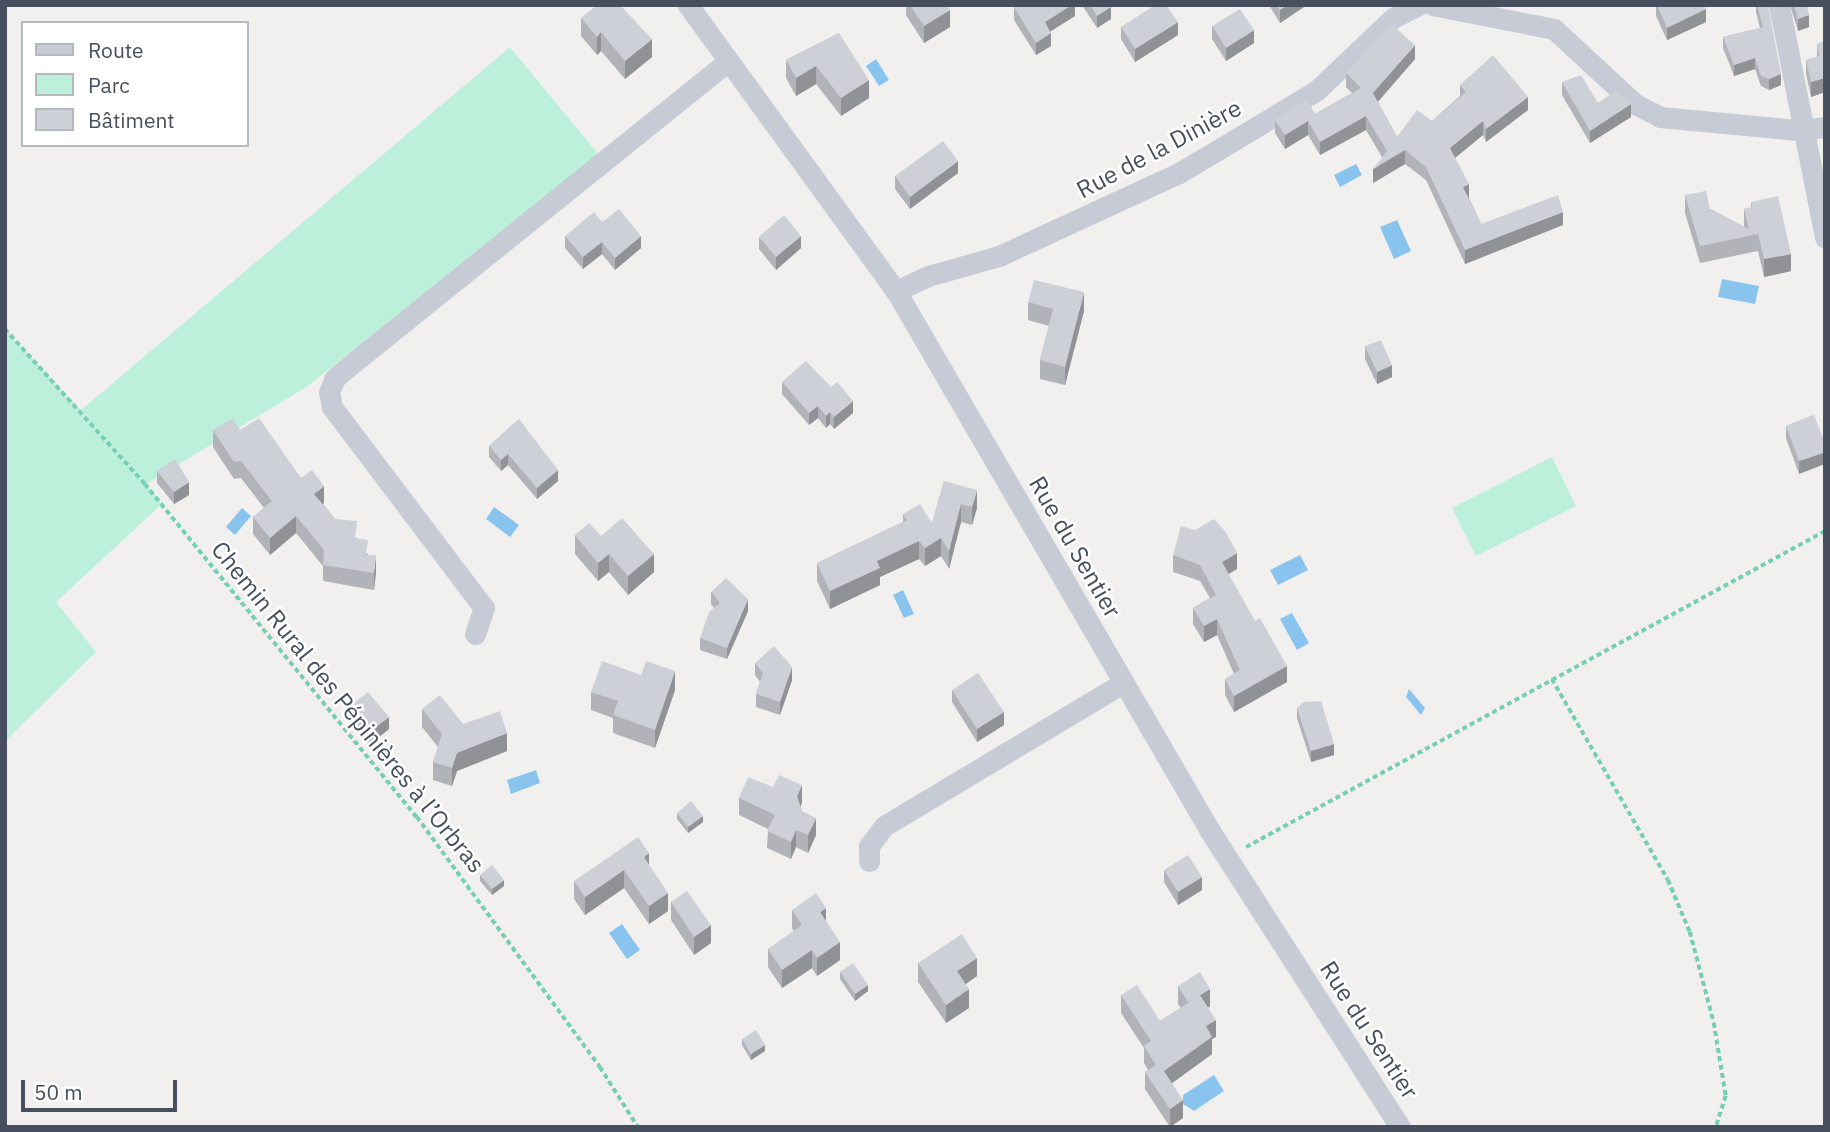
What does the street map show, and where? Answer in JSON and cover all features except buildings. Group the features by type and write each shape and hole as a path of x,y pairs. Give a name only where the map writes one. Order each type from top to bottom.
{"street":[{"name":"Rue du Sentier","path":"688,5 896,291 1210,831 1400,1127"},
{"name":"Rue de la Dinière","path":"896,291 928,276 999,256 1178,173 1316,91 1393,18 1418,5"},
{"path":"1432,5 1554,29 1635,104 1660,117 1815,128"},
{"path":"1779,5 1815,128 1825,237"},
{"path":"474,634 484,608 332,407 329,391 335,378 354,362 727,62"},
{"path":"869,861 869,846 884,826 1123,682"}],"path":[{"name":"Chemin Rural des Pépinières à l’Orbras","path":"5,329 145,484 417,817 593,1056 638,1127"},
{"path":"1252,858 1245,846 1825,531"},
{"path":"1552,679 1668,880 1690,932 1714,1023 1727,1096 1716,1127"}],"green space":[{"path":"510,47 598,154 308,386 146,484 162,504 56,602 96,652 5,741 5,329 81,410"},
{"path":"1552,457 1576,506 1476,556 1452,508"}],"water":[{"path":"876,59 889,80 879,86 866,66"},
{"path":"1356,164 1362,175 1340,187 1334,175"},
{"path":"1397,220 1411,251 1394,259 1380,227"},
{"path":"1722,279 1759,286 1755,304 1718,297"},
{"path":"494,507 519,525 510,537 486,519"},
{"path":"242,508 251,516 235,535 226,527"},
{"path":"1300,555 1308,570 1278,585 1270,570"},
{"path":"903,590 914,614 904,618 893,595"},
{"path":"1292,613 1309,643 1297,650 1280,619"},
{"path":"1409,689 1425,708 1421,715 1406,697"},
{"path":"536,770 540,783 511,794 507,780"},
{"path":"622,924 640,950 627,959 609,933"},
{"path":"1214,1075 1224,1091 1194,1111 1183,1104 1183,1095"}]}
